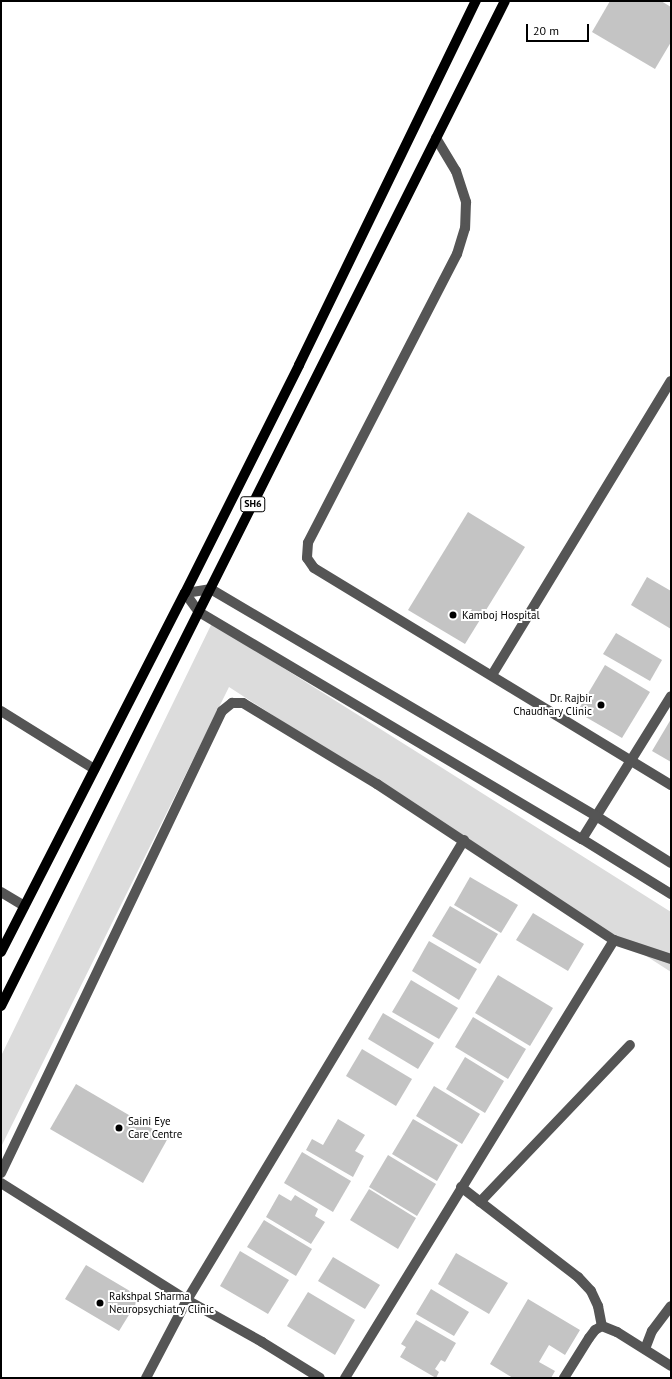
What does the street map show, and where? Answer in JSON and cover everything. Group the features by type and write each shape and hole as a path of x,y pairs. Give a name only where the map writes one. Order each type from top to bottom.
{"main road":[{"name":"SH6","path":"1,952 185,593 299,366 476,1"},
{"name":"SH6","path":"1,1006 505,1"}],"street":[{"path":"436,138 456,171 466,202 465,228 457,254 308,543 307,558 314,568 492,675 671,786"},
{"path":"492,675 671,381"},
{"path":"671,863 596,816 211,589 185,593 199,612 582,839 671,894"},
{"path":"582,839 671,696"},
{"path":"1,1173 222,711 232,703 244,703 377,784 614,940 671,959"},
{"path":"1,711 94,770"},
{"path":"146,1378 187,1300 464,840"},
{"path":"1,892 24,906"},
{"path":"345,1378 614,940"},
{"path":"480,1202 630,1045"},
{"path":"1,1183 187,1300 262,1342 320,1378"},
{"path":"462,1187 578,1277 591,1291 598,1306 602,1326"},
{"path":"645,1349 652,1331 671,1306"},
{"path":"564,1378 589,1338 595,1330 602,1326 610,1328 671,1366"}],"shaded area":[{"path":"212,623 671,912 671,972 229,687 1,1147 1,1056"}],"building":[{"path":"610,1 661,1 671,7 671,42 655,69 592,32"},
{"path":"468,512 525,547 465,644 408,610"},
{"path":"647,577 671,591 671,629 631,605"},
{"path":"616,633 662,660 650,681 603,654"},
{"path":"605,665 650,692 622,738 577,712"},
{"path":"671,719 671,762 652,751"},
{"path":"470,877 518,905 501,933 454,905"},
{"path":"450,906 498,934 480,964 432,936"},
{"path":"533,913 584,944 568,971 516,940"},
{"path":"429,941 477,969 459,1000 412,971"},
{"path":"498,975 553,1008 530,1046 475,1013"},
{"path":"411,980 458,1008 439,1039 392,1012"},
{"path":"383,1013 434,1043 418,1069 368,1039"},
{"path":"473,1017 526,1049 508,1079 455,1047"},
{"path":"362,1049 412,1079 396,1106 346,1076"},
{"path":"465,1057 504,1081 485,1113 446,1089"},
{"path":"76,1084 168,1138 143,1183 50,1129"},
{"path":"434,1086 480,1114 462,1144 416,1116"},
{"path":"338,1119 365,1135 355,1151 364,1156 353,1177 306,1150 312,1139 323,1145"},
{"path":"413,1119 458,1145 437,1181 392,1154"},
{"path":"302,1152 351,1181 333,1212 284,1183"},
{"path":"388,1155 436,1184 417,1216 369,1187"},
{"path":"369,1189 416,1218 398,1249 350,1220"},
{"path":"279,1194 291,1201 295,1195 318,1209 315,1216 325,1222 311,1244 266,1217"},
{"path":"264,1220 312,1249 296,1276 247,1247"},
{"path":"240,1251 289,1280 268,1314 220,1286"},
{"path":"456,1253 508,1283 489,1314 438,1284"},
{"path":"333,1257 380,1285 365,1309 318,1281"},
{"path":"86,1265 140,1297 119,1331 65,1299"},
{"path":"431,1289 469,1312 454,1336 416,1314"},
{"path":"308,1292 355,1320 335,1355 287,1326"},
{"path":"528,1299 580,1330 565,1355 549,1345 539,1362 555,1371 551,1378 513,1378 490,1364"},
{"path":"416,1320 456,1343 445,1362 441,1360 435,1369 439,1372 436,1378 400,1357 406,1347 401,1344"}],"place":[{"name":"Kamboj Hospital","path":"453,615"},
{"name":"Dr. Rajbir Chaudhary Clinic","path":"601,705"},
{"name":"Saini Eye Care Centre","path":"119,1128"},
{"name":"Rakshpal Sharma Neuropsychiatry Clinic","path":"100,1303"}]}
